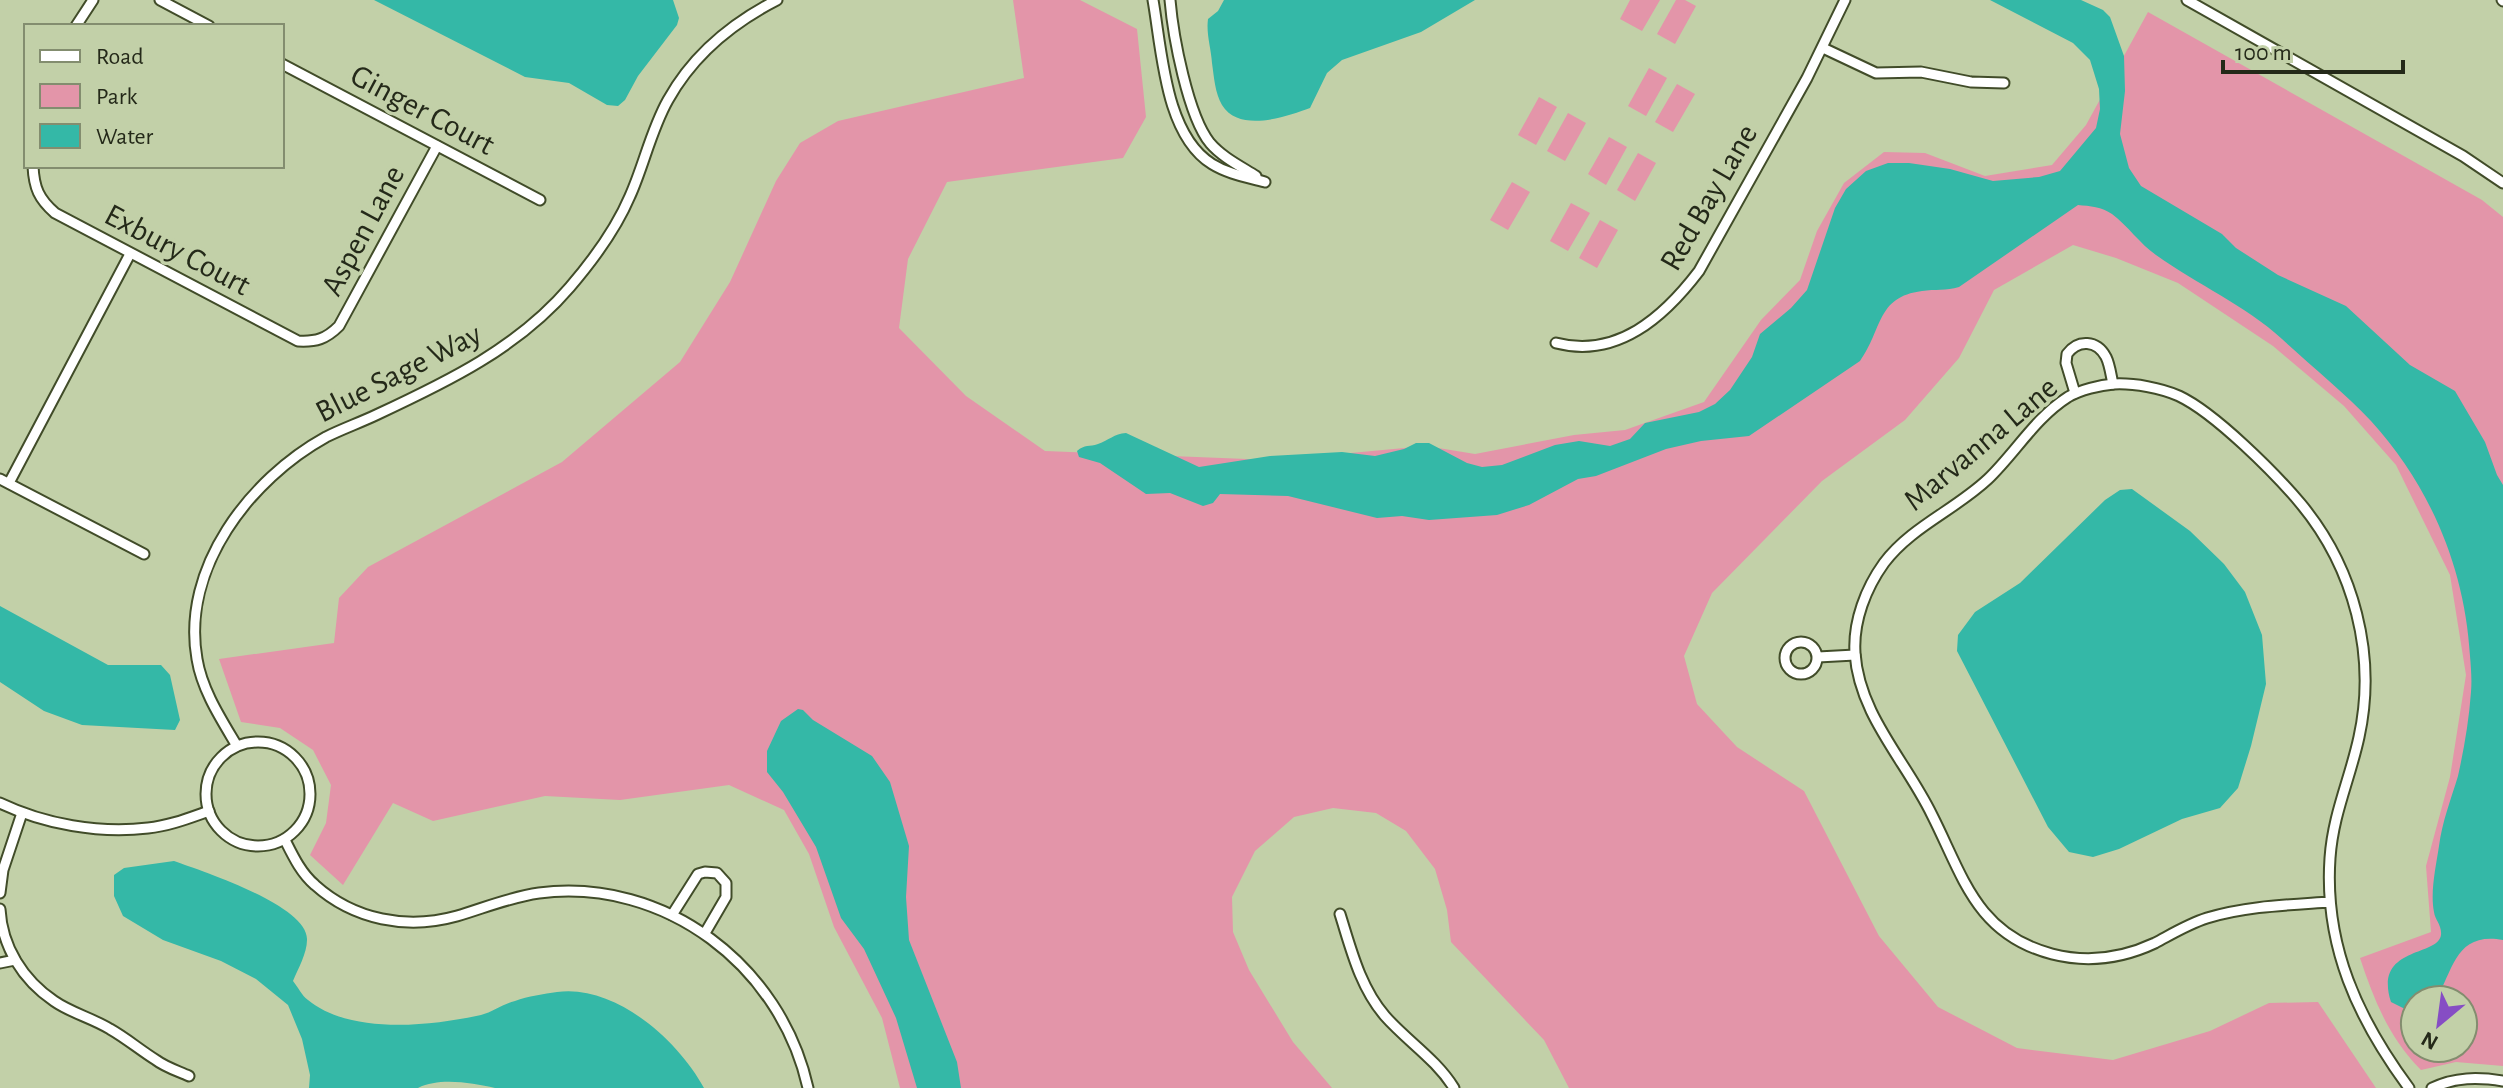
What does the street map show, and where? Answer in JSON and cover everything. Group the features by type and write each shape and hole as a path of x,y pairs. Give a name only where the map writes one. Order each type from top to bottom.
{"street":[{"path":"77,24 93,0"},
{"path":"160,0 205,24"},
{"name":"Blue Sage Way","path":"237,746 205,686 197,660 194,634 204,576 233,521 251,498 300,454 326,437 456,377 516,338 546,312 570,287 613,229 629,198 667,101 687,71 732,26 777,0"},
{"path":"1153,0 1175,115 1188,143 1220,168 1265,182 1220,153 1197,123 1188,97 1170,0"},
{"name":"Red Bay Lane","path":"1556,343 1575,348 1612,342 1655,319 1678,299 1699,271 1823,48 1845,0"},
{"path":"2187,0 2463,156 2503,183"},
{"path":"1823,48 1876,73 1921,72 1971,82 2004,83"},
{"name":"Ginger Court","path":"284,65 540,200"},
{"name":"Aspen Lane","path":"329,336 339,326 437,146"},
{"name":"Exbury Court","path":"33,168 34,183 41,201 55,213 298,341 315,342 329,336"},
{"path":"130,254 4,481 144,554"},
{"path":"2075,393 2066,363 2072,348 2080,343 2089,343 2100,349 2107,358 2113,384"},
{"name":"Marvanna Lane","path":"2330,902 2245,909 2182,928 2132,952 2109,957 2076,958 2048,953 2020,940 1992,921 1973,899 1955,869 1933,816 1873,717 1862,690 1855,655 1860,611 1870,586 1904,540 1964,500 1988,478 2037,422 2075,393 2113,384 2143,386 2177,395 2203,411 2299,501 2324,533 2341,566 2357,616 2366,677 2359,738 2336,814 2330,859 2330,902 2353,997 2371,1033 2409,1088"},
{"path":"1818,657 1855,655"},
{"path":"263,742 276,745 289,752 306,771 311,795 308,810 303,821 285,840 268,845 245,844 223,832 209,811 206,796 211,771 220,758 237,746 263,742"},
{"path":"0,803 52,821 120,830 172,824 209,811"},
{"path":"0,893 3,870 22,813"},
{"path":"285,840 299,867 314,885 357,913 380,919 431,921 512,898 568,892 603,894 631,900 672,915 705,933 729,952 771,1001 786,1024 808,1088"},
{"path":"672,915 698,874 717,873 723,877 727,890 705,933"},
{"path":"0,909 0,926 15,960 30,980 54,1001 103,1025 133,1042 158,1062 189,1076"},
{"path":"1340,914 1361,977 1370,994 1385,1015 1426,1053 1454,1088"},
{"path":"0,963 15,960"},
{"path":"2432,1088 2450,1081 2473,1078 2503,1081"}],"green space":[{"path":"1013,0 1080,0 1137,29 1146,117 1123,158 947,182 908,259 899,328 966,396 1045,451 1275,460 1426,446 1475,454 1574,435 1625,430 1704,402 1761,320 1800,280 1817,231 1844,183 1884,152 1925,153 1985,176 2052,165 2086,125 2148,12 2482,200 2503,217 2503,1066 2479,1064 2479,984 2399,984 2399,1043 2384,1018 2360,958 2431,932 2426,866 2450,777 2466,675 2450,575 2396,465 2344,406 2273,346 2178,283 2116,258 2073,245 1994,290 1959,358 1905,420 1822,481 1712,593 1684,656 1697,704 1737,747 1804,791 1879,936 1938,1007 2017,1048 2113,1060 2210,1031 2269,1003 2318,1002 2376,1088 1569,1088 1544,1040 1451,942 1447,910 1435,869 1406,831 1376,813 1333,808 1294,817 1255,851 1232,897 1233,932 1249,970 1293,1042 1332,1088 900,1088 882,1018 834,927 809,854 784,810 729,785 620,800 545,796 433,821 393,803 343,885 310,855 326,823 331,785 313,750 280,728 241,722 219,659 334,643 339,598 368,567 562,462 680,362 730,282 776,181 800,143 838,121 1024,78"},
{"path":"1630,0 1660,0 1642,31 1620,19"},
{"path":"1676,0 1685,0 1696,6 1675,44 1657,34"},
{"path":"1649,68 1667,78 1646,116 1628,106"},
{"path":"1677,84 1695,94 1673,132 1655,122"},
{"path":"1539,97 1557,107 1536,145 1518,135"},
{"path":"1568,113 1586,123 1565,161 1547,151"},
{"path":"1609,137 1627,147 1606,185 1588,174"},
{"path":"1638,153 1656,163 1635,201 1617,190"},
{"path":"1512,182 1530,192 1508,230 1490,220"},
{"path":"1571,203 1590,213 1568,251 1550,241"},
{"path":"1600,220 1618,230 1597,268 1579,258"},
{"path":"2416,1064 2447,1064 2421,1070"}],"water":[{"path":"374,0 673,0 679,18 618,106 607,105 569,83 525,77"},
{"path":"1224,0 1475,0 1421,32 1342,60 1327,73 1310,108 1276,118 1251,121 1230,114 1216,90 1208,19 1218,11"},
{"path":"1990,0 2081,0 2103,10 2110,17 2124,56 2125,91 2120,134 2129,168 2141,186 2222,234 2236,248 2278,275 2346,306 2410,365 2455,391 2485,442 2503,485 2503,940 2487,939 2466,947 2444,984 2399,984 2399,1006 2391,1002 2388,984 2391,971 2398,962 2437,942 2441,935 2433,904 2434,879 2442,828 2458,776 2468,724 2471,665 2467,623 2461,591 2441,530 2411,473 2392,446 2350,400 2268,327 2156,255 2104,210 2078,205 1959,287 1907,294 1896,300 1882,316 1860,361 1749,436 1701,441 1666,449 1596,476 1578,479 1529,505 1497,515 1429,520 1402,516 1377,518 1288,496 1220,494 1213,503 1203,506 1170,493 1146,494 1100,463 1079,457 1077,451 1082,447 1126,433 1199,467 1270,456 1342,452 1375,456 1416,443 1429,443 1467,463 1482,467 1502,465 1555,445 1579,441 1610,446 1630,439 1645,423 1699,412 1715,404 1730,390 1752,357 1760,334 1807,290 1835,208 1846,189 1866,171 1888,163 1909,163 1950,169 1993,181 2039,177 2060,171 2096,128 2100,109 2099,89 2090,60 2073,43"},
{"path":"2132,489 2190,531 2224,564 2245,592 2262,635 2266,684 2238,788 2220,808 2182,819 2119,849 2093,857 2069,852 2048,827 1957,651 1958,635 1975,612 2020,583 2105,500 2120,490"},
{"path":"0,606 108,665 161,665 170,675 180,720 175,730 82,725 44,711 0,682"},
{"path":"798,709 872,756 890,782 909,846 906,897 909,940 957,1062 961,1088 917,1088 896,1018 864,949 841,918 816,847 783,792 767,772 767,751 781,721"},
{"path":"174,861 229,881 291,915 303,927 307,940 293,981 306,998 326,1011 368,1023 416,1024 481,1015 536,995 579,992 622,1006 642,1019 678,1052 704,1088 495,1088 446,1082 418,1088 309,1088 310,1075 302,1039 288,1005 256,979 221,961 163,940 123,916 114,896 114,875 124,868"}]}
